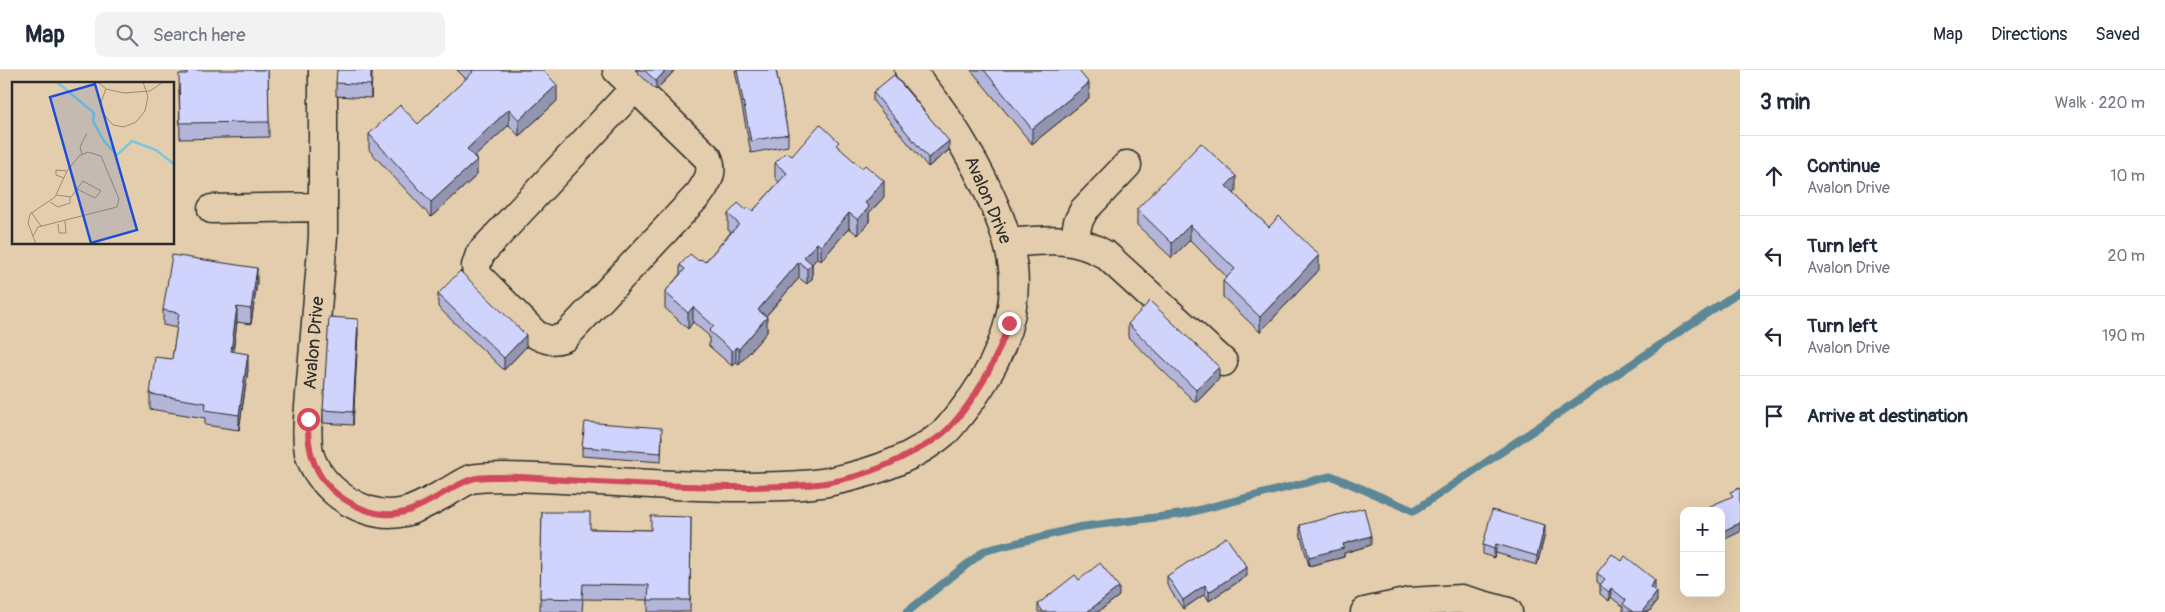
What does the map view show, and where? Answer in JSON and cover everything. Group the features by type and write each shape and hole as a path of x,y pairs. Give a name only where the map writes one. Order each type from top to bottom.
{"street":[{"name":"Avalon Drive","path":"323,70 323,238 307,436 310,454 317,470 342,498 364,509 381,514 396,515 411,511 470,479 503,477 643,485 774,486 825,483 890,464 926,445 947,430 989,374 1009,323 1013,296 1013,271 1009,243 994,204 967,151 921,83 909,70"},
{"path":"624,77 708,158 712,168 709,180 700,193 565,337 554,341 546,340 535,334 477,275 476,266 480,254 630,93 624,77"},
{"path":"1074,242 1078,222 1084,210 1127,166"},
{"path":"212,209 323,207"},
{"path":"1009,243 1058,239 1090,246 1106,255 1223,362"},
{"path":"1365,612 1410,602 1461,599 1508,612"}],"building":[{"path":"187,70 268,70 269,122 180,123 179,74 187,74"},
{"path":"337,70 371,70 371,85 336,83"},
{"path":"471,70 543,70 557,85 519,120 509,109 467,149 477,160 431,202 369,134 400,105 418,124 473,72"},
{"path":"644,70 666,70 656,81"},
{"path":"737,70 776,70 788,134 751,141"},
{"path":"984,70 1078,70 1089,83 1032,129"},
{"path":"894,75 949,141 928,158 873,92"},
{"path":"820,124 839,142 836,145 862,168 865,165 884,181 865,203 869,207 858,220 849,213 821,246 817,243 804,257 812,264 807,269 799,262 758,310 767,317 739,349 736,347 732,351 709,331 714,326 693,307 688,313 665,292 685,269 680,265 690,254 699,261 701,259 705,262 739,224 728,214 738,203 746,210 748,207 753,211 787,173 775,163 786,152 792,156"},
{"path":"1201,143 1236,176 1226,186 1269,227 1279,216 1319,255 1260,317 1223,281 1235,269 1190,225 1172,243 1137,209"},
{"path":"172,255 257,268 251,309 237,307 231,351 248,354 239,415 205,410 206,403 150,394 155,357 172,359 179,313 163,310"},
{"path":"460,271 526,335 504,358 438,294"},
{"path":"1150,301 1219,367 1196,390 1128,324"},
{"path":"329,317 358,319 353,412 323,410"},
{"path":"585,422 662,428 661,453 582,447"},
{"path":"1740,488 1740,523 1725,530 1725,507 1708,507 1733,496 1730,492"},
{"path":"1364,508 1371,536 1343,544 1344,548 1309,557 1300,525"},
{"path":"1492,510 1545,525 1537,556 1496,544 1494,549 1483,545"},
{"path":"542,512 590,512 590,529 651,530 651,516 691,517 690,600 648,600 649,585 583,584 582,599 540,598"},
{"path":"1226,537 1247,567 1209,592 1205,585 1183,600 1167,576"},
{"path":"1612,554 1622,561 1625,556 1655,580 1650,587 1657,592 1642,612 1633,612 1623,604 1626,600 1611,588 1609,592 1600,585 1605,579 1597,573"},
{"path":"1100,563 1119,587 1087,612 1043,612 1038,604 1075,575 1079,580"}],"waterway":[{"path":"907,612 984,551 1080,527 1183,514 1332,476 1414,511 1740,291"}],"route":[{"path":"308,419 307,436 310,454 317,470 342,498 364,509 381,514 396,515 411,511 470,479 503,477 643,485 721,487 825,483 890,464 926,445 947,430 989,374 1009,323"}]}
